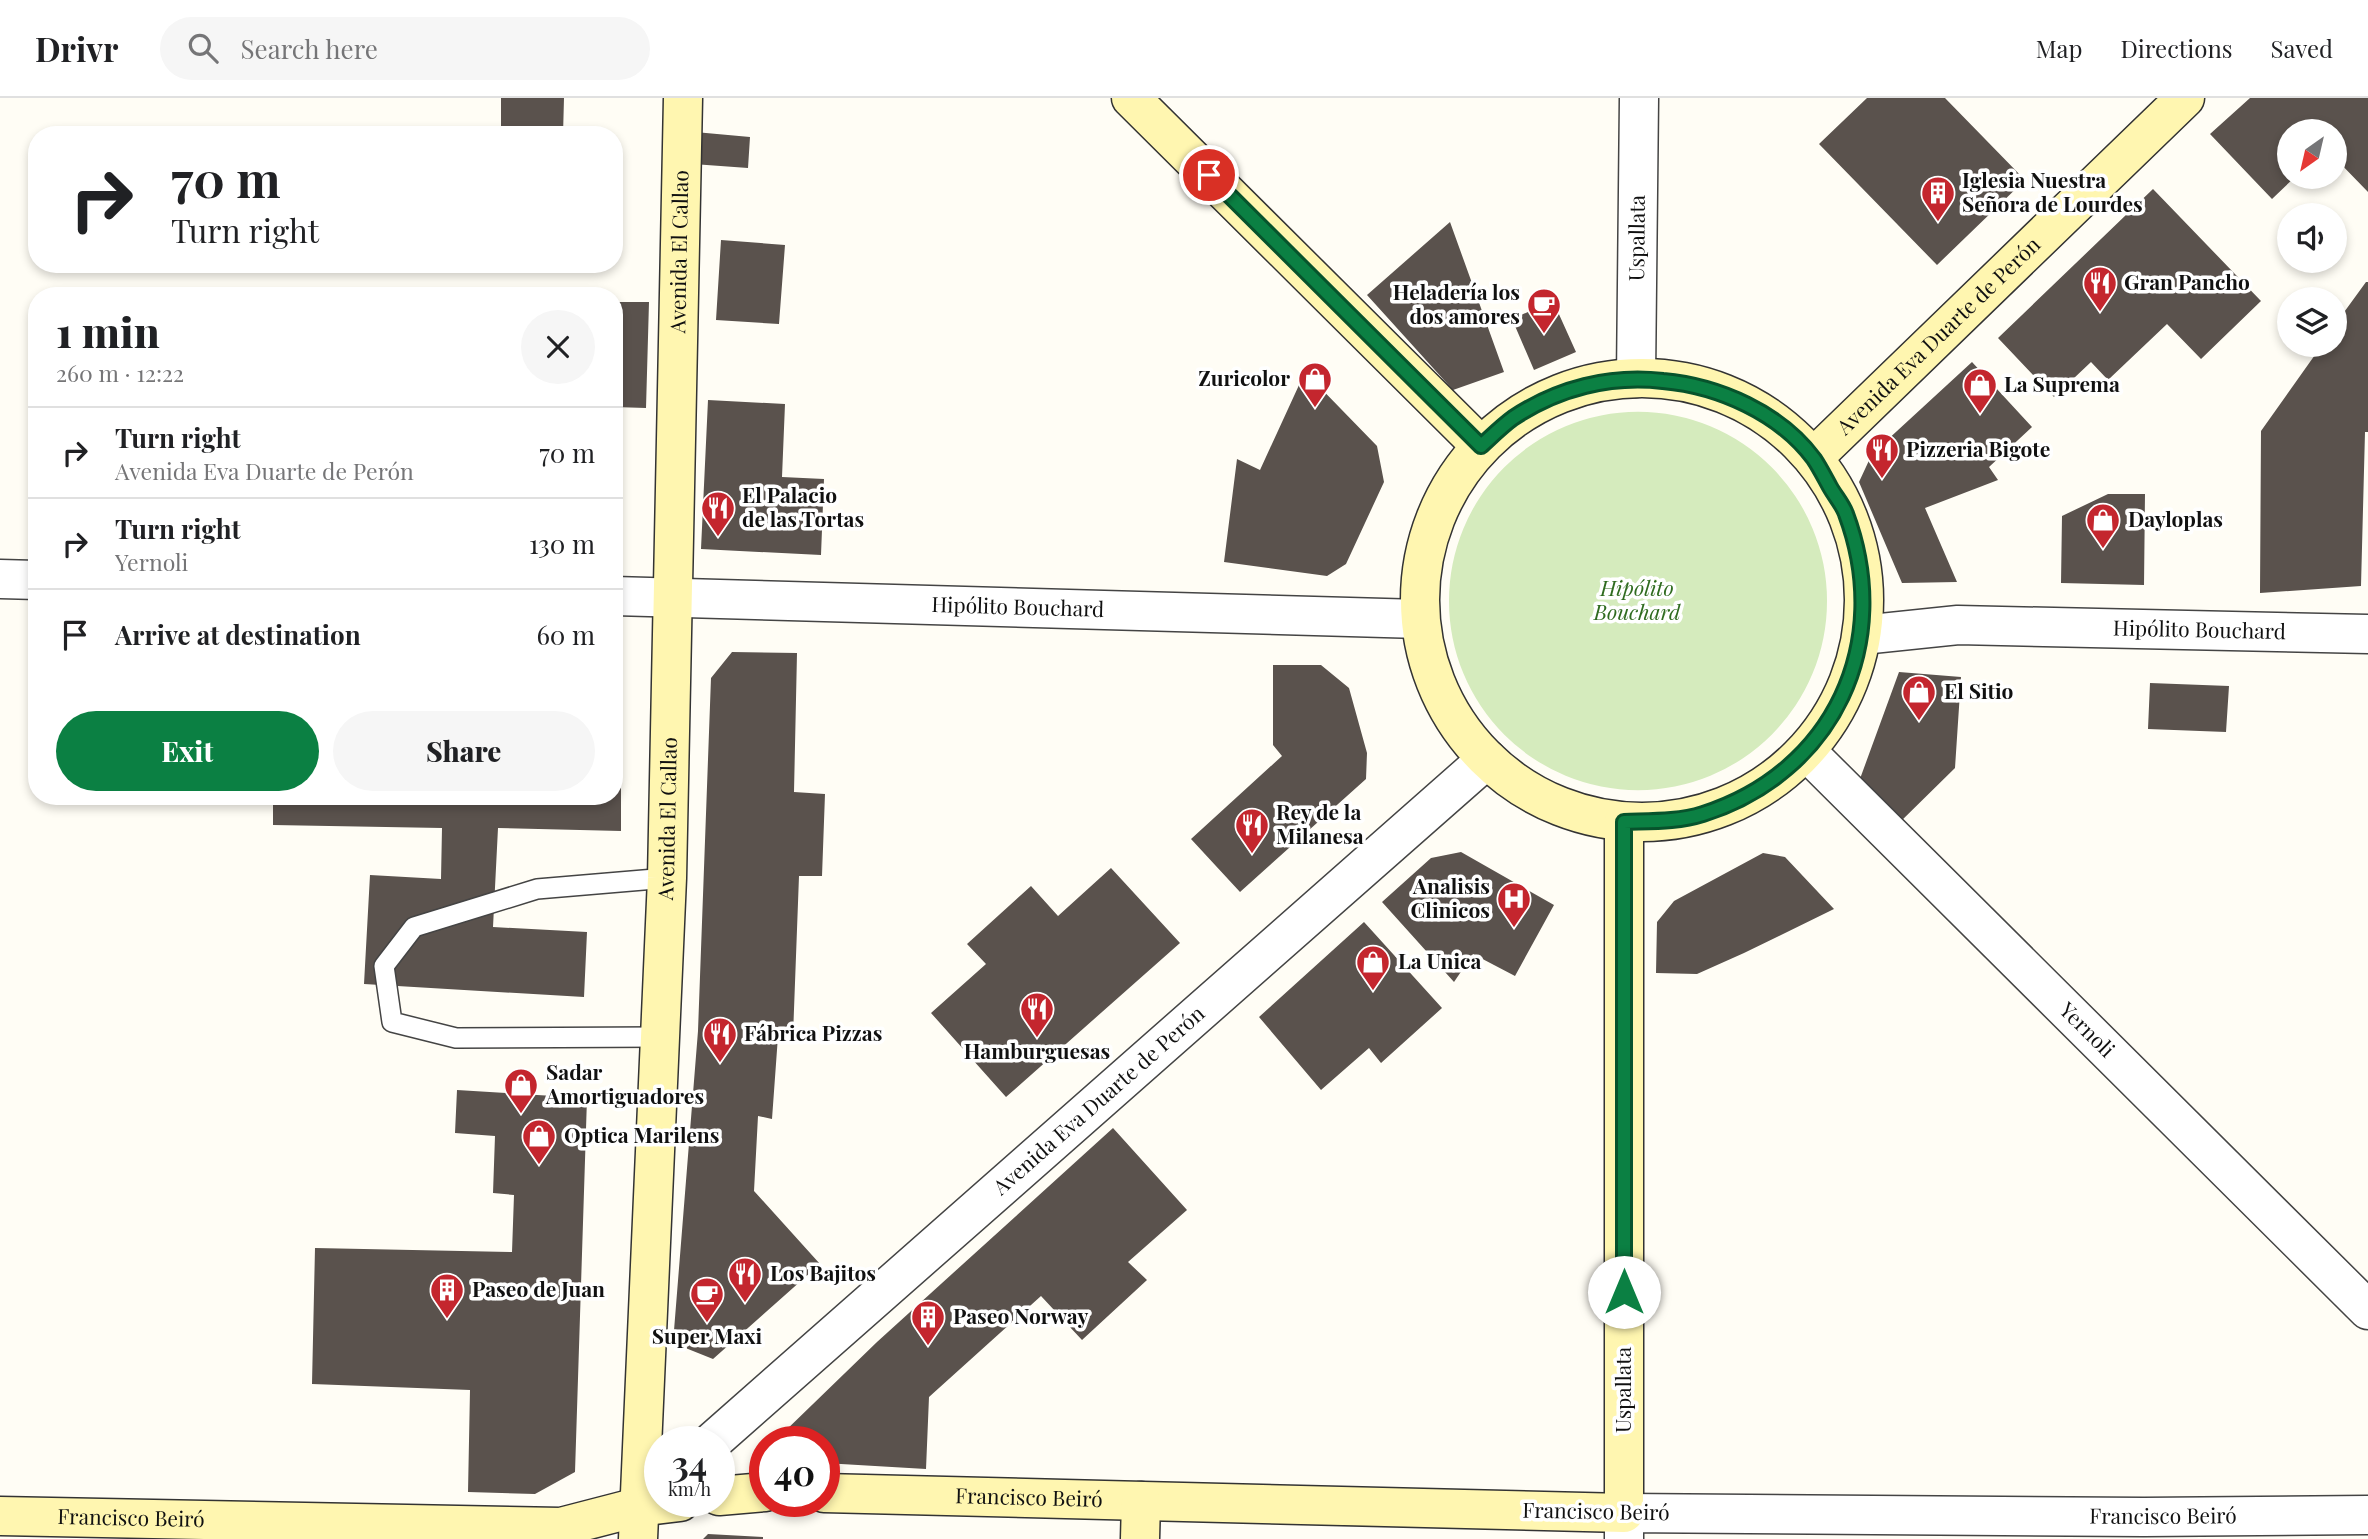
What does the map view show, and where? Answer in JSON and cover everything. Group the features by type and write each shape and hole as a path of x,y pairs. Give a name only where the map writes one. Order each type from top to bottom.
{"street":[{"name":"Avenida El Callao","path":"648,1426 667,878 683,98"},
{"path":"1131,98 1481,446"},
{"name":"Uspallata","path":"1636,378 1639,98"},
{"name":"Avenida Eva Duarte de Perón","path":"1813,458 2185,98"},
{"path":"1636,378 1686,383 1734,398 1763,414 1813,458 1846,512 1862,572 1862,635 1854,670 1842,699 1806,751 1775,779 1740,800 1701,815 1664,821 1624,822 1572,811 1523,788 1487,760 1454,719 1448,707 1431,671 1420,619 1422,566 1433,522 1453,481 1481,446 1512,419 1548,398 1587,384 1636,378"},
{"path":"0,579 28,580"},
{"name":"Hipólito Bouchard","path":"623,596 1420,619"},
{"name":"Hipólito Bouchard","path":"1862,635 1958,625 2368,634"},
{"name":"Yernoli","path":"1806,751 2368,1310"},
{"name":"Avenida Eva Duarte de Perón","path":"730,1426 1487,760"},
{"name":"Uspallata","path":"1624,822 1624,1526"},
{"name":"Francisco Beiró","path":"840,1493 1141,1502 1624,1526 2143,1528 2368,1515"},
{"path":"1140,1539 1141,1502"},
{"name":"Francisco Beiró","path":"0,1516 561,1527 644,1511"},
{"path":"603,1539 644,1512"}],"lane":[{"path":"660,1037 456,1038 392,1022 384,966 414,927 537,889 667,878"}],"green space":[{"name":"Hipólito Bouchard","path":"1638,412 1693,420 1727,434 1772,467 1805,512 1819,546 1827,601 1819,656 1805,690 1772,735 1727,768 1693,782 1638,790 1583,782 1549,768 1504,735 1471,690 1457,656 1449,601 1457,546 1471,512 1504,467 1549,434 1583,420"}],"building":[{"path":"501,98 564,98 563,126 501,126"},
{"name":"Iglesia Nuestra Señora de Lourdes","path":"1867,98 1945,98 2025,180 1937,265 1819,144"},
{"path":"2250,98 2368,98 2368,192 2347,170 2347,119 2277,119 2277,189 2282,189 2272,199 2210,134"},
{"path":"695,132 750,137 748,168 693,164"},
{"path":"2153,189 2261,301 2201,359 2167,324 2108,380 2091,362 2054,397 1998,338"},
{"path":"1450,222 1504,372 1453,390 1367,295"},
{"path":"721,240 785,245 779,324 716,320"},
{"path":"2368,282 2368,432 2365,432 2361,586 2260,593 2261,431 2313,357 2347,357 2347,308"},
{"name":"Heladería los dos amores","path":"1553,301 1576,352 1534,370 1512,319"},
{"path":"623,302 649,302 646,408 623,407"},
{"path":"1972,362 2032,427 1989,467 1998,480 1925,508 1957,582 1902,583 1859,482 1872,454"},
{"path":"1305,372 1377,446 1384,482 1346,564 1327,576 1224,562 1237,459 1260,470"},
{"path":"708,400 785,404 782,477 824,479 821,555 701,549"},
{"name":"Dayloplas","path":"2108,494 2145,494 2144,585 2061,583 2062,516"},
{"path":"732,652 797,653 794,792 825,794 822,876 799,876 793,1036 778,1036 772,1119 758,1116 754,1191 820,1264 713,1359 673,1343 698,1031 711,678"},
{"path":"1273,665 1321,665 1349,688 1367,753 1366,779 1240,892 1191,839 1282,756 1273,745"},
{"name":"El Sitio","path":"1899,672 1961,677 1955,768 1896,826 1857,787"},
{"path":"2150,683 2229,686 2226,732 2148,729"},
{"path":"273,805 621,805 621,831 498,828 493,927 587,932 584,997 364,984 370,875 441,879 442,828 273,825"},
{"path":"1461,852 1554,905 1515,976 1473,954 1454,982 1382,902 1431,858"},
{"path":"1763,853 1785,857 1834,909 1697,974 1656,973 1657,922 1674,901"},
{"path":"1111,868 1180,943 1006,1097 931,1013 986,964 967,944 1031,886 1058,916"},
{"name":"La Unica","path":"1364,922 1442,1008 1381,1063 1369,1048 1321,1090 1259,1017"},
{"path":"457,1090 587,1098 575,1472 535,1494 468,1492 470,1390 312,1384 315,1248 512,1252 514,1195 493,1193 495,1136 455,1133"},
{"path":"1113,1128 1187,1210 1128,1262 1147,1280 1082,1340 1041,1296 929,1397 926,1469 840,1464 840,1426 790,1426 877,1342"},
{"path":"708,1534 763,1537 763,1539 703,1539"}],"place":[{"name":"Iglesia Nuestra Señora de Lourdes","path":"1938,223"},
{"name":"Gran Pancho","path":"2100,313"},
{"name":"Heladería los dos amores","path":"1544,335"},
{"name":"Zuricolor","path":"1315,409"},
{"name":"La Suprema","path":"1980,415"},
{"name":"Pizzeria Bigote","path":"1882,480"},
{"name":"El Palacio de las Tortas","path":"718,538"},
{"name":"Dayloplas","path":"2103,550"},
{"name":"El Sitio","path":"1919,722"},
{"name":"Rey de la Milanesa","path":"1252,855"},
{"name":"Analisis Clinicos","path":"1514,929"},
{"name":"La Unica","path":"1373,992"},
{"name":"Hamburguesas","path":"1037,1039"},
{"name":"Fábrica Pizzas","path":"720,1064"},
{"name":"Sadar Amortiguadores","path":"521,1115"},
{"name":"Optica Marilens","path":"539,1166"},
{"name":"Los Bajitos","path":"745,1304"},
{"name":"Paseo de Juan","path":"447,1320"},
{"name":"Super Maxi","path":"707,1324"},
{"name":"Paseo Norway","path":"928,1347"}],"route":[{"path":"1209,175 1481,446 1512,419 1548,398 1587,384 1636,378 1686,383 1734,398 1763,414 1790,435 1813,458 1846,512 1862,572 1862,635 1854,670 1842,699 1825,726 1806,751 1775,779 1740,800 1701,815 1664,821 1624,822 1624,1292"}]}
